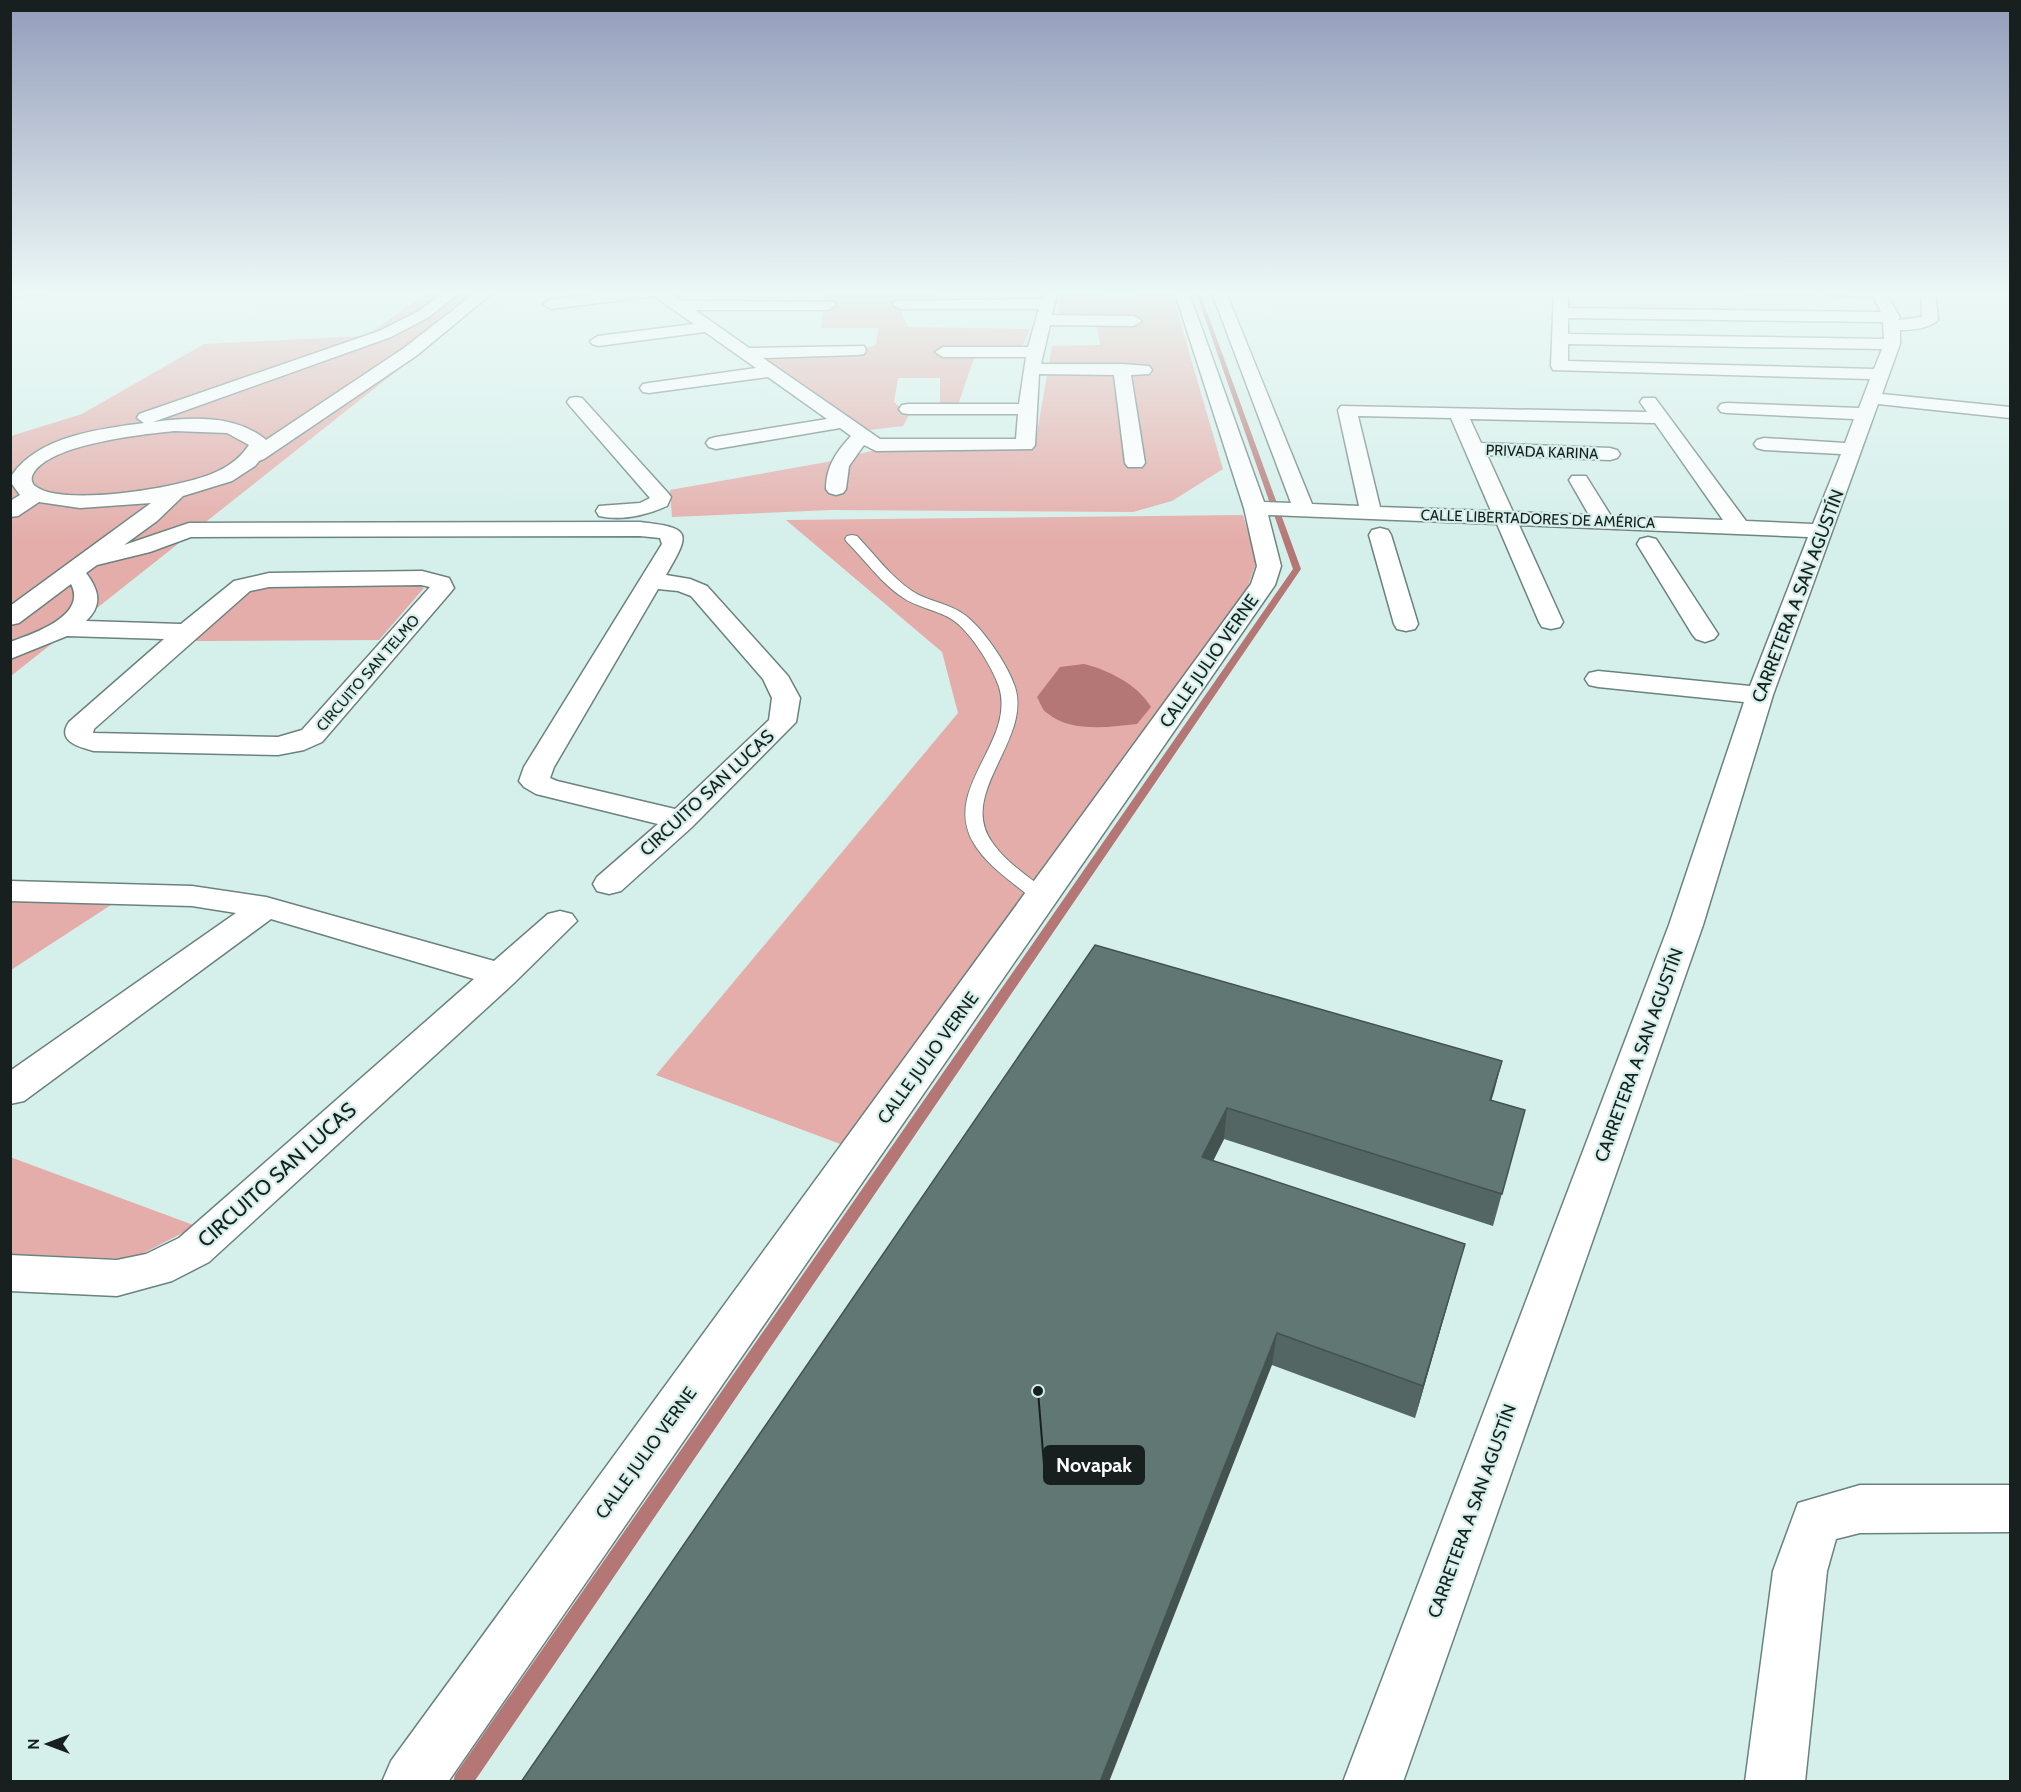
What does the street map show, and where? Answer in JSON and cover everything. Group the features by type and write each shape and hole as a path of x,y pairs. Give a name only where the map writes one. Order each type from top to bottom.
{"street":[{"path":"271,374 105,435 54,451 27,467 22,476 22,482 26,489 36,494 62,500 108,501 176,492 219,479 243,467 257,455 378,374"},
{"path":"649,388 752,374"},
{"path":"775,374 876,445 1025,445 1032,374"},
{"path":"1123,374 1135,463"},
{"name":"CALLE JULIO VERNE","path":"412,1782 1263,585 1269,566 1278,509 1218,374"},
{"path":"1241,374 1278,509"},
{"path":"1726,408 1809,374"},
{"name":"CARRETERA A SAN AGUSTÍN","path":"1373,1782 1686,925 1760,695 1853,449 1873,374"},
{"path":"1937,374 2010,412"},
{"path":"1647,400 1739,527"},
{"path":"283,529 300,514 313,510 632,511 651,507 660,502 661,497 576,402"},
{"path":"1371,513 1347,410 1458,413 1534,406 1660,418"},
{"path":"908,409 1029,409"},
{"path":"1458,413 1551,622"},
{"path":"716,443 843,422"},
{"path":"105,435 175,425 232,428 251,435 259,444 257,455"},
{"path":"836,489 836,475 840,461 863,436"},
{"path":"1764,444 1853,449"},
{"name":"PRIVADA KARINA","path":"1473,449 1610,454"},
{"path":"1580,480 1604,522"},
{"path":"10,618 149,516 176,492"},
{"path":"10,510 36,494"},
{"name":"CALLE LIBERTADORES DE AMÉRICA","path":"1278,509 1739,527 1818,540"},
{"path":"149,516 177,523 189,530"},
{"path":"81,566 189,530 640,529 666,532 673,536 674,544 539,767 534,781 547,788 681,820"},
{"path":"1380,535 1406,624"},
{"name":"CALLE LIBERTADORES DE AMÉRICA","path":"1481,538 1648,544 1818,540"},
{"path":"1648,544 1705,634"},
{"path":"10,651 72,623 83,612 87,600 87,589 81,566"},
{"name":"CIRCUITO SAN TELMO","path":"422,578 441,583 442,588 312,736 304,741 278,746 94,742 83,739 79,735 79,728 84,723 207,614 233,591 255,582 269,580 422,578"},
{"name":"CIRCUITO SAN LUCAS","path":"609,884 681,820 782,722 786,699 775,676 699,591 682,584 652,581"},
{"path":"83,612 207,614"},
{"path":"61,628 186,632"},
{"path":"1598,679 1760,695"},
{"path":"10,891 180,896 266,907 501,975"},
{"path":"10,1091 266,907"},
{"name":"CIRCUITO SAN LUCAS","path":"10,1273 117,1278 156,1269 194,1250 560,921"},
{"path":"1775,1782 1800,1571 1816,1520 1860,1509 2010,1509"}],"lane":[{"path":"852,539 895,585 910,596 956,616 970,626 1007,685 1012,700 1009,717 974,802 974,825 982,843 1042,898"}],"shaded area":[{"path":"152,374 393,374 11,676 11,436 82,414"},
{"path":"787,374 969,374 958,405 940,405 940,378 898,378 894,402 909,415 903,426 869,430"},
{"path":"1047,374 1195,374 1223,469 1172,501 1133,512 831,510 672,517 670,490 827,462 879,449 1034,450"},
{"path":"1243,515 1257,560 1246,592 851,1148 656,1075 958,713 942,652 786,520"},
{"path":"267,583 417,584 424,588 379,640 192,641 239,593"},
{"path":"1084,664 1103,670 1131,685 1139,692 1151,707 1137,724 1103,727 1079,726 1067,724 1045,712 1037,697 1060,667"},
{"path":"11,900 117,901 11,970"},
{"path":"10,1157 196,1226 132,1259 11,1254"}],"building":[{"path":"1095,945 1502,1061 1490,1100 1525,1110 1502,1194 1227,1108 1202,1157 1465,1244 1423,1386 1277,1333 1100,1782 521,1782"}],"waterway":[{"path":"462,1782 1297,569 1227,374"}],"place":[{"name":"Novapak","path":"1038,1391"}]}
